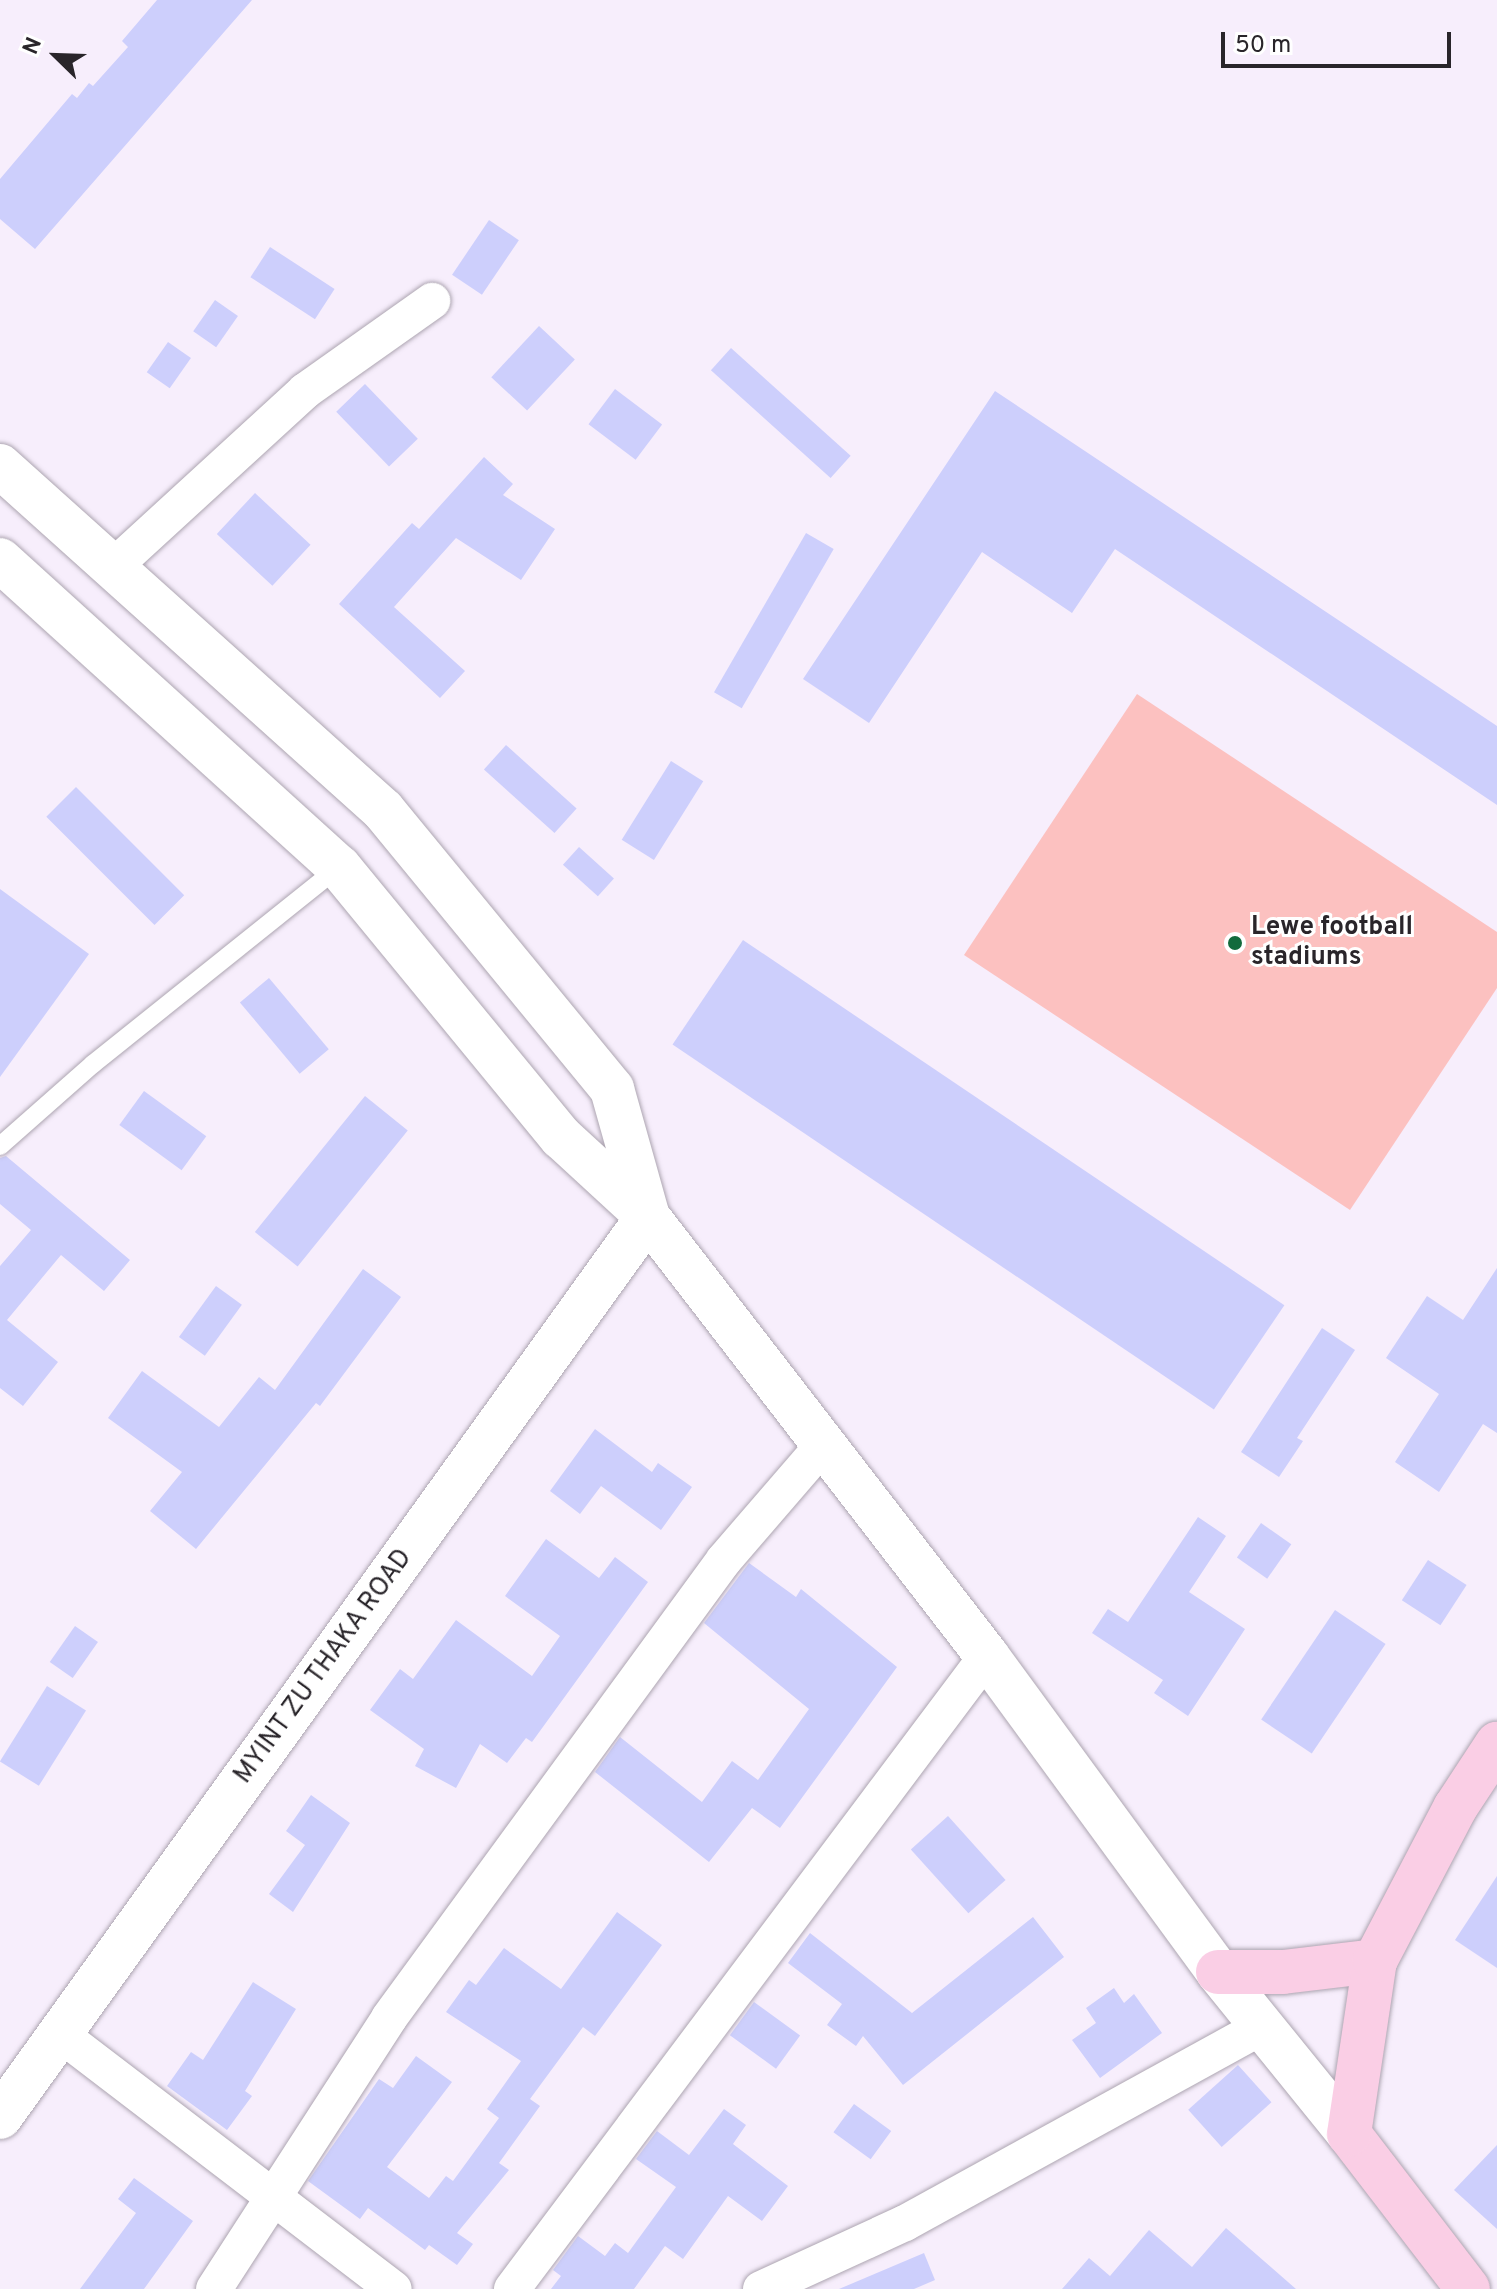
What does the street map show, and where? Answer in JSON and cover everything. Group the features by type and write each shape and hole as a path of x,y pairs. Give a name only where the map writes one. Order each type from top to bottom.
{"main road":[{"path":"1466,2289 1349,2134 1375,1961 1455,1808 1497,1744"},
{"path":"1218,1972 1283,1972 1375,1961"}],"street":[{"path":"112,568 305,391 432,301"},
{"path":"0,466 383,810 612,1089 648,1217"},
{"path":"0,560 339,867 561,1137 648,1217 987,1656 1218,1972 1349,2134"},
{"name":"MYINT ZU THAKA ROAD","path":"0,2117 648,1217"},
{"path":"214,2289 276,2198 389,2018 724,1560 824,1444"},
{"path":"512,2289 987,1656"},
{"path":"761,2289 905,2223 1262,2027"},
{"path":"60,2034 394,2289"}],"lane":[{"path":"0,1146 93,1064 339,867"}],"shaded area":[{"name":"Lewe football stadiums","path":"1137,694 1497,932 1497,988 1350,1210 964,955"}],"building":[{"path":"157,0 252,0 35,249 0,219 0,179 72,94 77,98 89,83 93,86 128,47 122,41"},
{"path":"489,220 519,240 482,295 452,275"},
{"path":"270,247 335,289 315,319 250,277"},
{"path":"215,300 238,316 216,347 193,331"},
{"path":"539,326 575,359 527,411 491,377"},
{"path":"168,342 191,358 170,388 147,372"},
{"path":"731,348 851,456 831,478 711,370"},
{"path":"365,384 418,439 389,466 336,412"},
{"path":"615,389 662,425 636,460 589,424"},
{"path":"995,391 1497,726 1497,805 1115,549 1072,613 982,552 869,723 803,679"},
{"path":"484,457 513,484 503,495 555,529 521,580 456,538 394,607 465,671 440,698 339,604 412,523 419,529"},
{"path":"255,493 311,545 272,586 217,534"},
{"path":"806,533 834,549 742,708 714,692"},
{"path":"506,745 577,809 555,833 484,770"},
{"path":"671,761 703,781 654,860 622,840"},
{"path":"76,787 184,895 154,925 46,817"},
{"path":"579,847 614,878 598,896 563,865"},
{"path":"0,889 89,954 0,1077"},
{"path":"743,940 1284,1305 1214,1410 673,1044"},
{"path":"269,978 329,1049 300,1074 240,1002"},
{"path":"144,1091 206,1136 182,1170 119,1125"},
{"path":"365,1096 408,1131 298,1267 255,1232"},
{"path":"6,1156 130,1260 104,1291 61,1255 7,1320 58,1362 23,1406 0,1388 0,1266 31,1230 0,1204 0,1158"},
{"path":"1497,1268 1497,1433 1483,1424 1439,1492 1395,1462 1439,1394 1386,1358 1427,1296 1463,1320"},
{"path":"363,1269 401,1297 320,1406 316,1403 196,1549 150,1511 182,1472 108,1418 142,1371 219,1427 259,1377 275,1390"},
{"path":"216,1286 242,1305 205,1356 179,1337"},
{"path":"1322,1328 1355,1350 1297,1438 1303,1441 1279,1477 1241,1452"},
{"path":"595,1429 652,1472 658,1463 692,1487 661,1530 601,1486 580,1514 550,1491"},
{"path":"1198,1517 1226,1536 1189,1592 1245,1629 1188,1716 1154,1693 1163,1680 1092,1633 1108,1609 1128,1622"},
{"path":"1261,1523 1291,1544 1267,1579 1237,1557"},
{"path":"546,1539 599,1578 615,1557 648,1582 532,1742 526,1738 507,1763 480,1744 456,1788 415,1766 424,1749 370,1710 400,1669 413,1679 456,1620 532,1676 560,1636 505,1596"},
{"path":"1428,1560 1467,1585 1440,1625 1402,1600"},
{"path":"749,1563 796,1597 801,1589 897,1667 780,1828 752,1808 709,1862 595,1772 620,1737 702,1802 732,1761 758,1780 809,1709 704,1623"},
{"path":"1335,1610 1386,1644 1312,1754 1261,1719"},
{"path":"75,1626 98,1642 73,1678 50,1662"},
{"path":"47,1686 86,1710 39,1786 0,1761"},
{"path":"311,1795 350,1823 293,1912 269,1894 305,1845 286,1831"},
{"path":"948,1816 1006,1880 968,1913 911,1849"},
{"path":"1497,1876 1497,1968 1455,1940"},
{"path":"617,1912 662,1945 595,2036 583,2027 530,2099 540,2106 499,2163 509,2170 457,2233 473,2244 457,2265 429,2245 425,2250 368,2208 360,2219 308,2181 379,2079 393,2088 416,2056 452,2082 387,2167 429,2198 446,2176 453,2181 499,2118 487,2109 521,2061 446,2012 469,1980 476,1985 504,1948 561,1989"},
{"path":"1033,1917 1064,1957 903,2085 863,2036 856,2046 827,2025 842,2004 788,1963 810,1933 912,2013"},
{"path":"253,1982 296,2009 245,2091 252,2096 227,2130 167,2086 191,2052 203,2060"},
{"path":"1114,1988 1124,2003 1134,1994 1162,2033 1100,2078 1072,2040 1096,2023 1086,2008"},
{"path":"754,2002 800,2036 776,2069 730,2035"},
{"path":"1238,2065 1271,2102 1222,2147 1188,2110"},
{"path":"854,2104 891,2131 871,2159 833,2132"},
{"path":"724,2109 746,2125 733,2144 788,2186 762,2221 728,2196 683,2259 665,2246 634,2289 551,2289 561,2276 553,2270 578,2236 605,2256 615,2243 628,2253 676,2187 636,2159 657,2131 689,2155"},
{"path":"1497,2145 1497,2229 1454,2190"},
{"path":"134,2178 193,2221 144,2289 80,2289 136,2213 118,2199"},
{"path":"1226,2228 1296,2289 1062,2289 1089,2258 1110,2276 1149,2230 1192,2267"},
{"path":"924,2253 935,2280 914,2289 839,2289"}],"place":[{"name":"Lewe football stadiums","path":"1235,943"}]}
